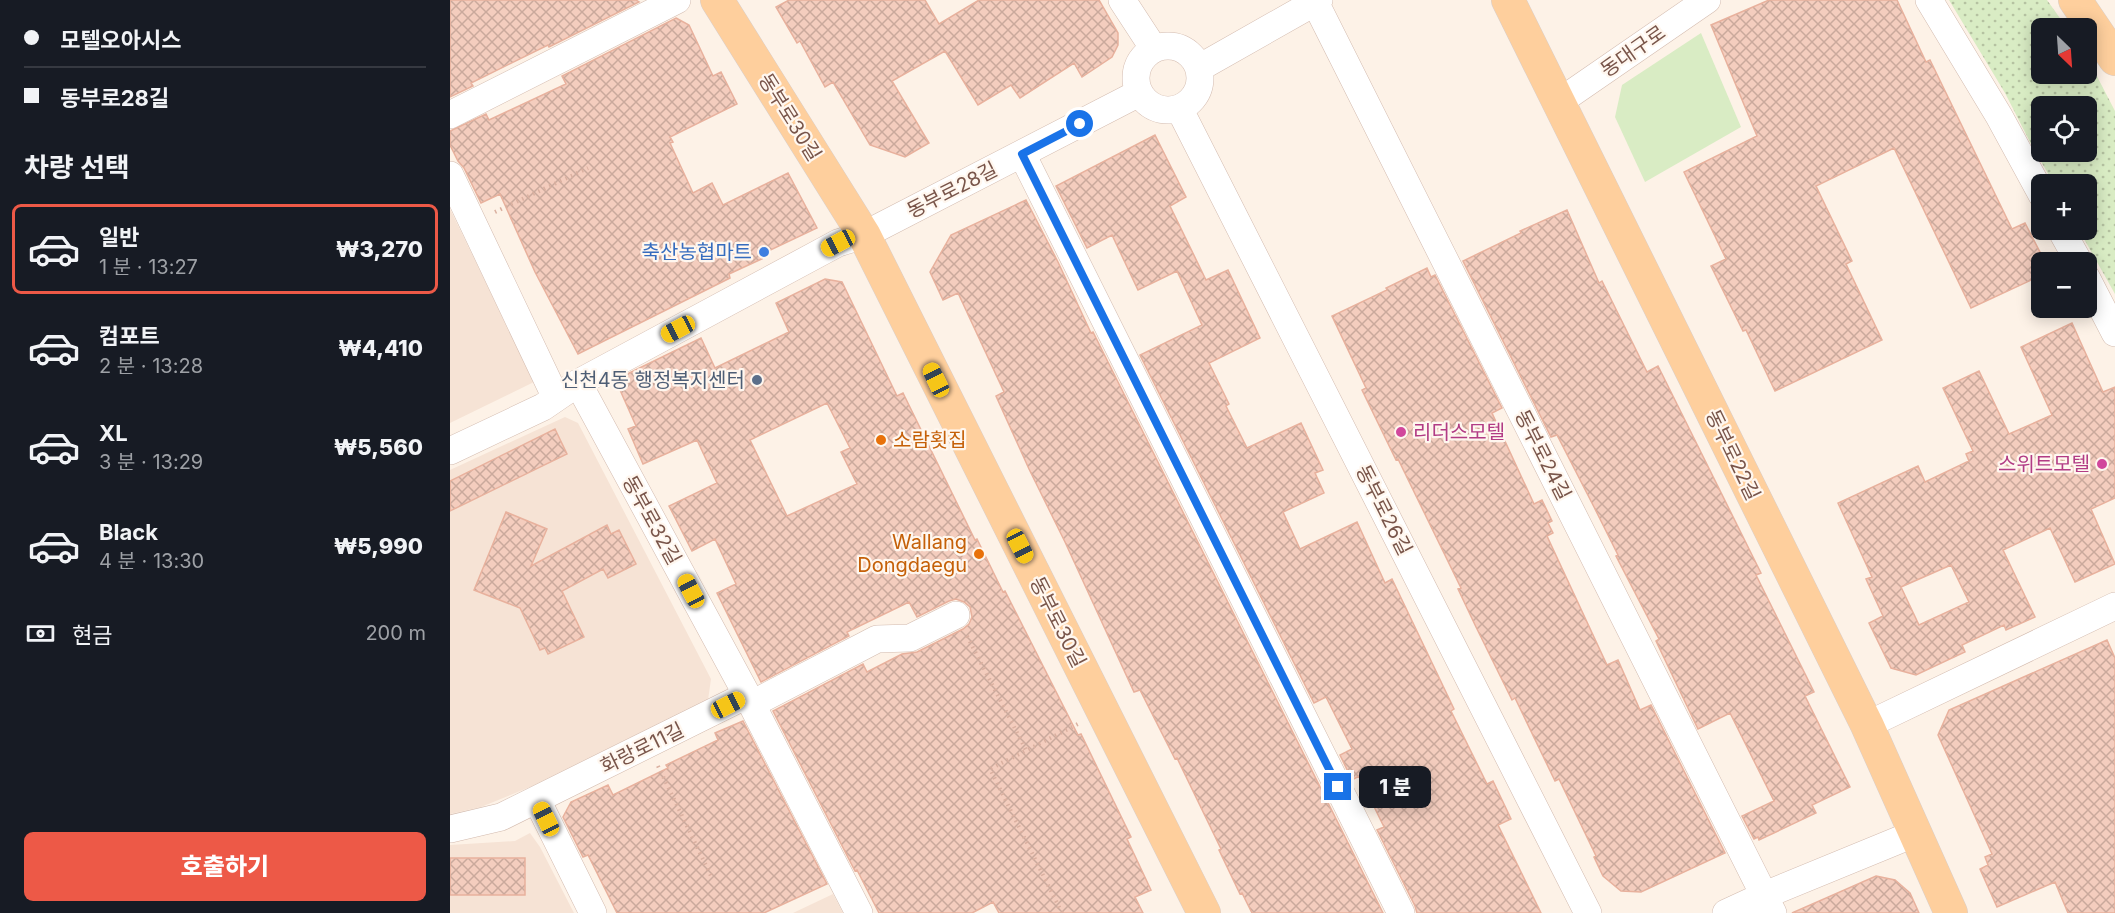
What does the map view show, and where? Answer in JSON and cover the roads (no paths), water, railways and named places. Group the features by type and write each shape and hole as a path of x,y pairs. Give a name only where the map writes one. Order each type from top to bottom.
{"main road":[{"name":"동부로30길","path":"717,0 864,235 1204,913"},
{"name":"동부로22길","path":"1508,0 1867,725 1951,913"},
{"path":"2074,0 2115,59"}],"street":[{"path":"450,115 677,0"},
{"path":"1122,0 1154,49"},
{"name":"동대구로","path":"1559,102 1707,0"},
{"path":"1929,0 1999,116 2031,175"},
{"path":"1199,68 1317,1"},
{"name":"동부로24길","path":"1317,1 1769,904"},
{"path":"1164,46 1175,46 1186,51 1194,58 1199,68 1201,79 1193,99 1179,108 1164,110 1154,108 1139,93 1136,84 1139,63 1154,49 1164,46"},
{"path":"1022,154 1139,93"},
{"name":"동부로26길","path":"1179,108 1588,913"},
{"name":"동부로28길","path":"864,235 1022,154 1401,913"},
{"name":"동부로32길","path":"450,175 472,222 567,391 750,700 859,913"},
{"path":"450,451 543,407 567,391 838,243 864,235"},
{"path":"2097,298 2115,333"},
{"path":"1867,725 2115,606"},
{"name":"화랑로11길","path":"450,829 501,817 648,745 750,700 877,639 910,638 956,615"},
{"path":"537,800 593,913"},
{"path":"1726,913 1769,904 1916,833"}],"place":[{"name":"축산농협마트","path":"764,252"},
{"name":"신천4동 행정복지센터","path":"757,380"},
{"name":"리더스모텔","path":"1401,432"},
{"name":"소람횟집","path":"881,440"},
{"name":"스위트모텔","path":"2102,464"},
{"name":"Wallang Dongdaegu","path":"979,554"}]}
